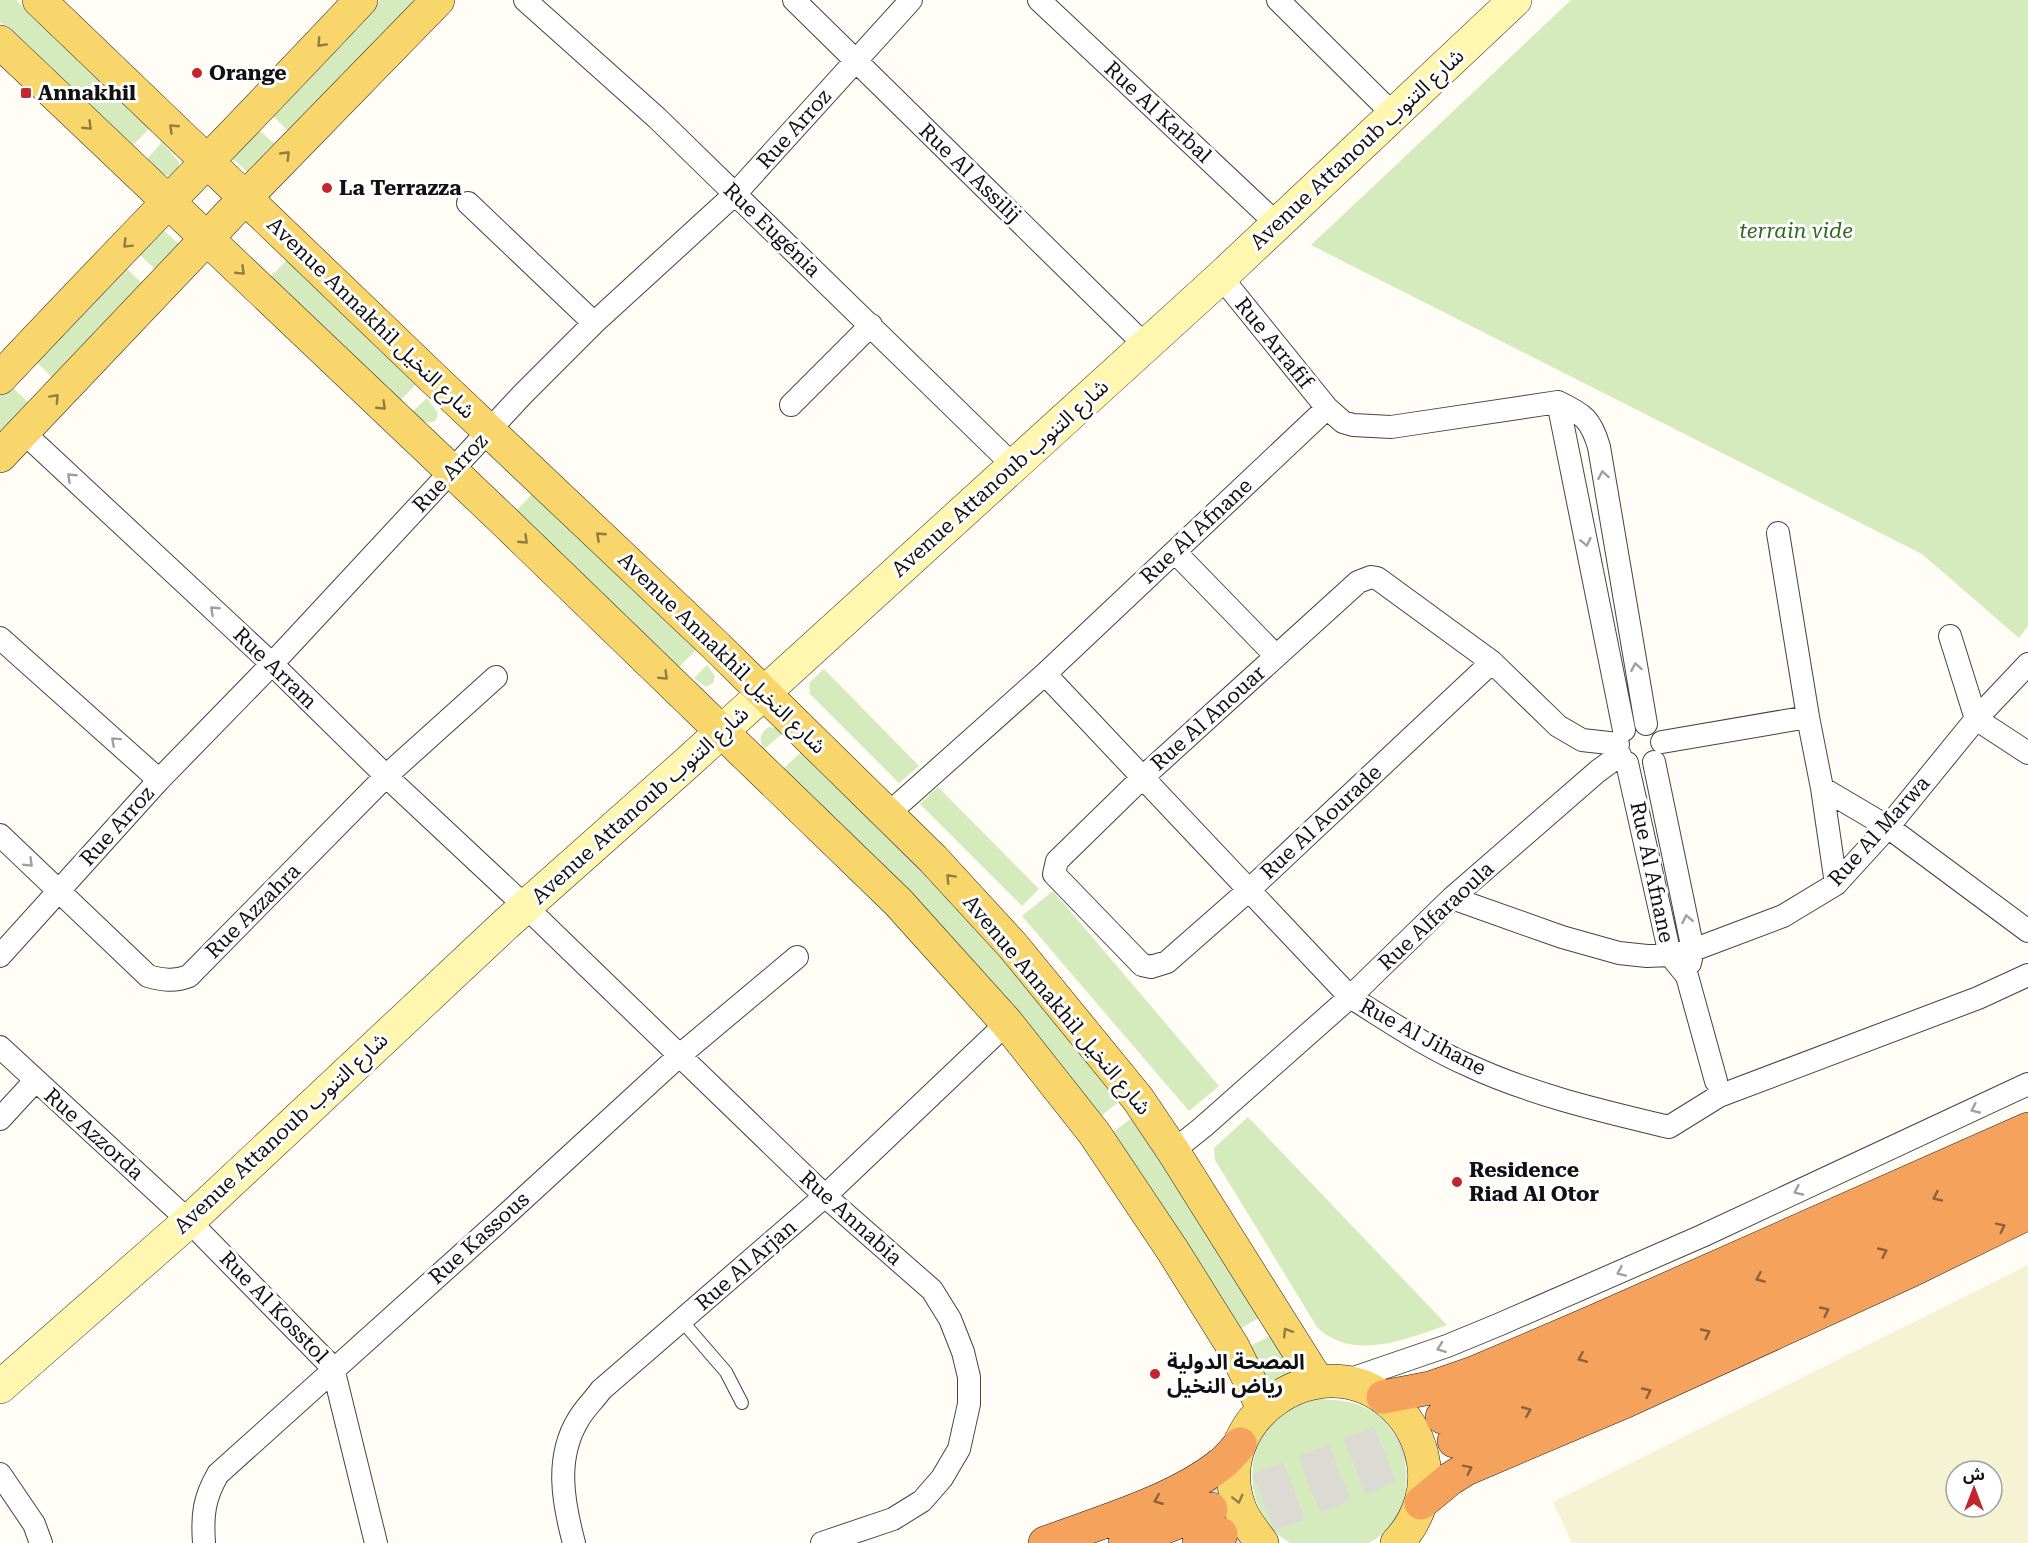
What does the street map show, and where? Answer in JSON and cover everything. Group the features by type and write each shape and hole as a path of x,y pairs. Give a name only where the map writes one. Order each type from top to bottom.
{"highway":[{"path":"1383,1397 1430,1388 1476,1372 1604,1318 2028,1129"},
{"path":"2028,1154 1604,1349 1448,1429 1615,1375 2028,1184"},
{"path":"1421,1503 1466,1469 1626,1401 1912,1270 2028,1213"},
{"path":"1045,1543 1180,1491 1203,1478 1240,1444"},
{"path":"1125,1543 1210,1529"}],"main road":[{"name":"Avenue Annakhil شارع النخيل","path":"39,0 765,693 933,859 1013,946 1138,1099 1330,1382"},
{"path":"0,378 361,0"},
{"path":"0,456 246,197 438,0"},
{"path":"0,42 898,902 1007,1023 1094,1133 1125,1177 1233,1347 1263,1408"},
{"path":"1262,1543 1240,1508 1235,1487 1235,1465 1240,1444 1249,1425 1263,1408 1298,1386 1330,1382 1370,1390 1383,1397 1398,1410 1410,1426 1419,1444 1424,1463 1425,1483 1421,1503 1402,1540"}],"street":[{"name":"Rue Eugénia","path":"525,0 657,118 1014,465"},
{"name":"Rue Al Assilij","path":"794,0 1146,346"},
{"name":"Rue Arroz","path":"0,956 159,780 272,664 522,395 594,323 735,194 911,0"},
{"name":"Rue Al Karbal","path":"1039,0 1277,224"},
{"path":"1278,0 1393,114"},
{"name":"Avenue Attanoub شارع التنوب","path":"0,1386 189,1221 526,907 1146,346 1515,0"},
{"path":"468,203 594,323"},
{"name":"Rue Arrafif","path":"1221,277 1327,408"},
{"path":"791,405 871,325"},
{"path":"1327,408 1342,422 1353,425 1391,427 1558,402"},
{"name":"Rue Al Afnane","path":"1558,402 1670,955 1687,976 1716,1081"},
{"name":"Rue Al Afnane","path":"1558,402 1586,418 1594,429 1599,447 1627,743"},
{"name":"Rue Al Afnane","path":"888,814 1045,674 1327,408"},
{"name":"Rue Arram","path":"23,432 272,664 386,776 526,907"},
{"path":"1778,533 1822,788 1836,884"},
{"path":"1175,552 1276,656"},
{"name":"Rue Al Anouar","path":"1142,966 1054,874 1056,861 1143,777 1358,582 1371,577 1377,578 1492,662"},
{"path":"1950,636 1976,719 2028,753"},
{"path":"0,638 159,780"},
{"path":"1492,662 1558,726 1582,740 1627,743 1659,734 1658,752"},
{"name":"Rue Al Aourade","path":"1142,966 1151,967 1167,962 1249,890 1492,662"},
{"name":"Rue Al Marwa","path":"1452,898 1562,937 1632,955 1670,955 1693,950 1783,915 1836,884 1888,827 1976,719 2028,664"},
{"name":"Rue Al Jihane","path":"1045,674 1350,998 1470,1066 1555,1097 1669,1127 1719,1096 1978,998 2028,975"},
{"name":"Rue Azzahra","path":"0,835 148,976 163,980 182,979 189,976 386,776 496,677"},
{"path":"1627,743 1641,767 1658,752 1808,717"},
{"name":"Rue Alfaraoula","path":"1173,1151 1350,998 1452,898 1627,743"},
{"name":"Rue Al Afnane","path":"1658,752 1693,950 1687,976"},
{"path":"1822,788 1888,827 2028,931"},
{"name":"Rue Annabia","path":"526,907 825,1196 932,1290 950,1319 963,1352 969,1377 969,1404 959,1449 942,1478 922,1501 893,1519 822,1543"},
{"name":"Rue Kassous","path":"204,1543 203,1512 208,1492 218,1474 680,1055 797,957"},
{"name":"Rue Al Arjan","path":"574,1543 565,1509 562,1475 566,1451 578,1420 601,1390 825,1196 1007,1023"},
{"name":"Rue Azzorda","path":"0,1047 189,1221"},
{"path":"0,1119 35,1081"},
{"path":"1330,1382 1447,1346 1498,1325 1702,1236 2028,1084"},
{"name":"Rue Al Kosstol","path":"189,1221 333,1368 376,1543"},
{"path":"0,1474 34,1524 41,1543"}],"lane":[{"path":"682,1321 726,1372 742,1403"}],"shaded area":[{"path":"2028,1265 2028,1543 1572,1543 1553,1502"}],"green space":[{"path":"0,0 16,0 150,128 130,148 0,22"},
{"path":"380,0 420,0 291,134 271,114"},
{"name":"terrain vide","path":"1571,0 2028,0 2028,626 2019,638 1922,554 1311,245"},
{"path":"257,128 278,147 252,176 231,157"},
{"path":"162,142 179,162 175,175 166,175 146,160"},
{"path":"161,228 182,247 158,272 138,253"},
{"path":"288,259 418,382 399,402 268,279"},
{"path":"124,266 145,286 55,380 34,360"},
{"path":"10,385 32,406 0,439 0,396"},
{"path":"427,398 438,413 436,420 429,423 412,412"},
{"path":"533,493 696,650 677,669 515,512"},
{"path":"707,665 715,676 713,683 706,687 694,678"},
{"path":"824,669 919,766 899,783 810,694 809,683"},
{"path":"769,727 776,728 782,734 764,749 761,737"},
{"path":"802,751 932,878 978,928 1120,1101 1097,1119 781,771"},
{"path":"938,787 1039,889 1022,906 920,804"},
{"path":"1053,891 1219,1086 1189,1111 1022,916"},
{"path":"1248,1117 1447,1325 1398,1341 1363,1345 1331,1338 1317,1327 1215,1160 1214,1148"},
{"path":"1132,1118 1261,1317 1237,1330 1109,1135"},
{"path":"1272,1335 1292,1373 1266,1386 1246,1348"},
{"path":"1318,1399 1350,1402 1368,1409 1384,1421 1396,1438 1404,1456 1406,1476 1404,1496 1398,1514 1386,1531 1369,1543 1290,1543 1265,1519 1257,1504 1252,1470 1255,1453 1262,1437 1273,1422 1283,1414"}],"tunnel":[{"path":"1213,1508 1438,1419"},
{"path":"1223,1534 1454,1441"}],"place":[{"name":"Orange","path":"197,73"},
{"name":"Annakhil","path":"26,93"},
{"name":"La Terrazza","path":"327,188"},
{"name":"Residence Riad Al Otor","path":"1457,1182"},
{"name":"المصحة الدولية رياض النخيل","path":"1155,1374"}]}
